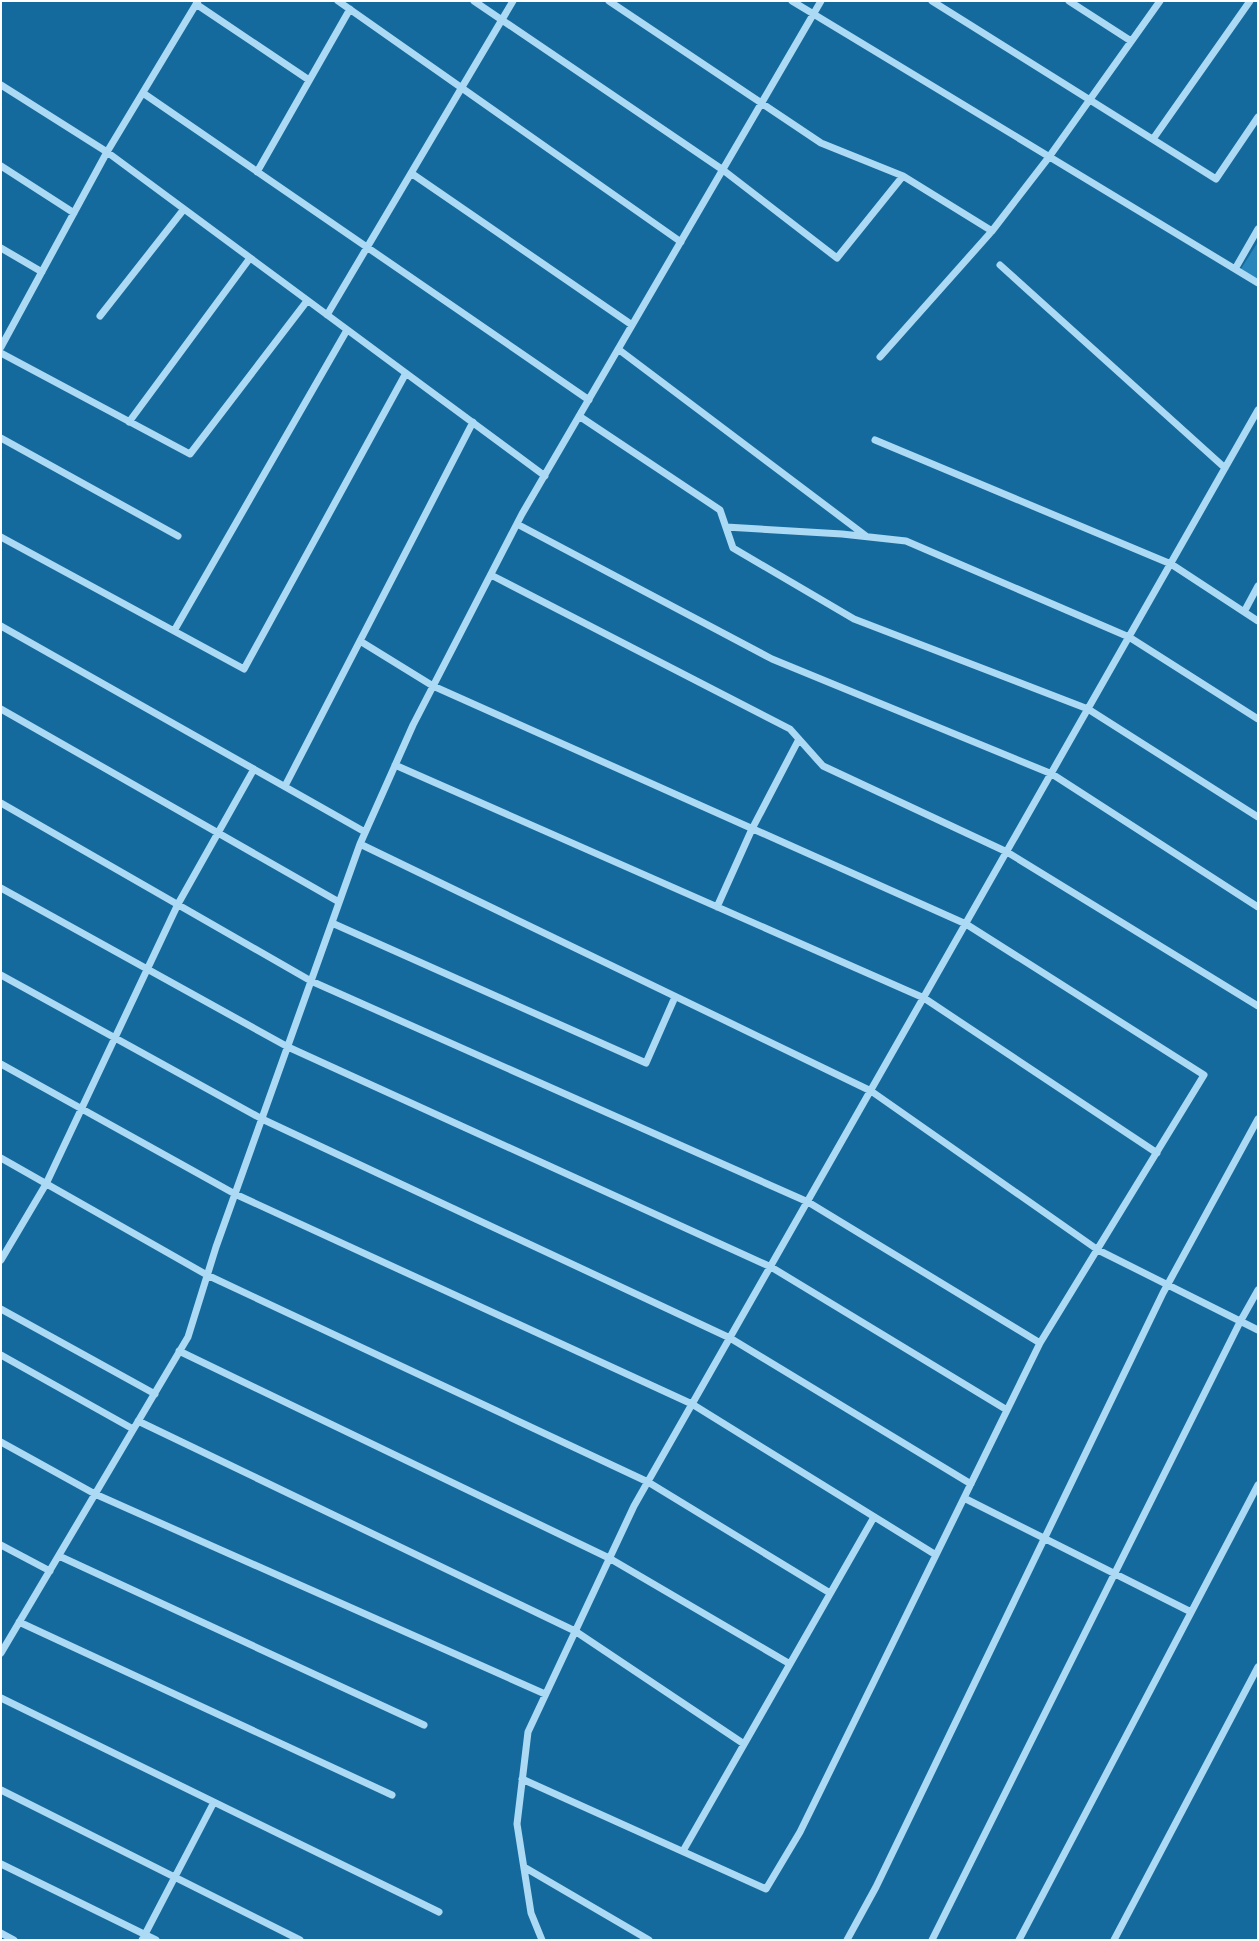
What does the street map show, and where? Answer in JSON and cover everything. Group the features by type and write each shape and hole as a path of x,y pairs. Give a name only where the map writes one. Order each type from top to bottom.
{"street":[{"path":"338,1 681,242"},
{"path":"474,1 722,170 838,258 903,176"},
{"path":"327,315 513,1"},
{"path":"609,1 821,143 903,176 992,231"},
{"path":"792,1 1258,283"},
{"path":"1,1653 188,1337 207,1275 235,1194 360,844 412,725 517,524 821,1"},
{"path":"932,1 1216,179 1258,117"},
{"path":"1069,1 1131,41"},
{"path":"880,357 992,231 1049,157 1160,1"},
{"path":"1153,139 1250,1"},
{"path":"1,347 3,337 42,272 107,152 197,3 309,80"},
{"path":"257,172 350,9"},
{"path":"1,86 107,152 545,476"},
{"path":"142,93 589,400"},
{"path":"1,166 74,213"},
{"path":"411,173 632,326"},
{"path":"100,316 184,209"},
{"path":"1235,270 1258,229"},
{"path":"1,248 42,272"},
{"path":"129,422 250,258"},
{"path":"1000,265 1225,468"},
{"path":"1,354 190,454 307,300"},
{"path":"174,631 347,330"},
{"path":"618,349 866,536"},
{"path":"1,538 244,669 406,373"},
{"path":"542,1940 531,1913 517,1824 528,1732 609,1558 634,1506 1258,410"},
{"path":"579,416 720,510 733,548 854,619 1088,709 1258,817"},
{"path":"285,786 473,422"},
{"path":"1,438 178,536"},
{"path":"875,440 1171,564 1258,621"},
{"path":"517,524 772,659 1052,774 1258,908"},
{"path":"726,527 866,536 906,541 1129,637 1258,719"},
{"path":"491,575 790,729 823,766 1007,852 1258,1006"},
{"path":"1244,612 1258,586"},
{"path":"1,626 365,832"},
{"path":"360,641 433,686 966,924 1204,1075 1040,1343 800,1832 766,1889 522,1779"},
{"path":"1,709 339,902"},
{"path":"717,907 752,828 798,739"},
{"path":"395,765 924,998 1157,1153"},
{"path":"1,1260 46,1184 178,904 254,769"},
{"path":"1,803 311,981 808,1202 1040,1343"},
{"path":"360,844 871,1091 1098,1250 1258,1330"},
{"path":"1,888 288,1047 771,1267 1007,1410"},
{"path":"332,924 646,1063 675,997"},
{"path":"1,975 262,1119 730,1338 971,1484"},
{"path":"1,1064 235,1194 692,1404 936,1555"},
{"path":"847,1940 876,1887 1168,1285 1258,1119"},
{"path":"1,1158 207,1275 648,1482 830,1593"},
{"path":"932,1940 1240,1322 1258,1290"},
{"path":"1,1309 154,1394"},
{"path":"179,1351 609,1558 790,1664"},
{"path":"1,1355 134,1429"},
{"path":"138,1421 575,1631 744,1744"},
{"path":"1,1442 95,1494 546,1694"},
{"path":"1019,1940 1258,1485"},
{"path":"964,1498 1191,1612"},
{"path":"683,1852 874,1517"},
{"path":"1,1545 50,1571"},
{"path":"59,1556 424,1725"},
{"path":"19,1622 392,1795"},
{"path":"1114,1940 1258,1667"},
{"path":"1,1698 439,1912"},
{"path":"1,1790 300,1940"},
{"path":"144,1937 214,1802"},
{"path":"1,1864 144,1937 156,1940"},
{"path":"524,1867 649,1940"},
{"path":"1,1933 14,1940"}],"shaded area":[{"path":"1258,242 1258,284 1239,272"}]}
